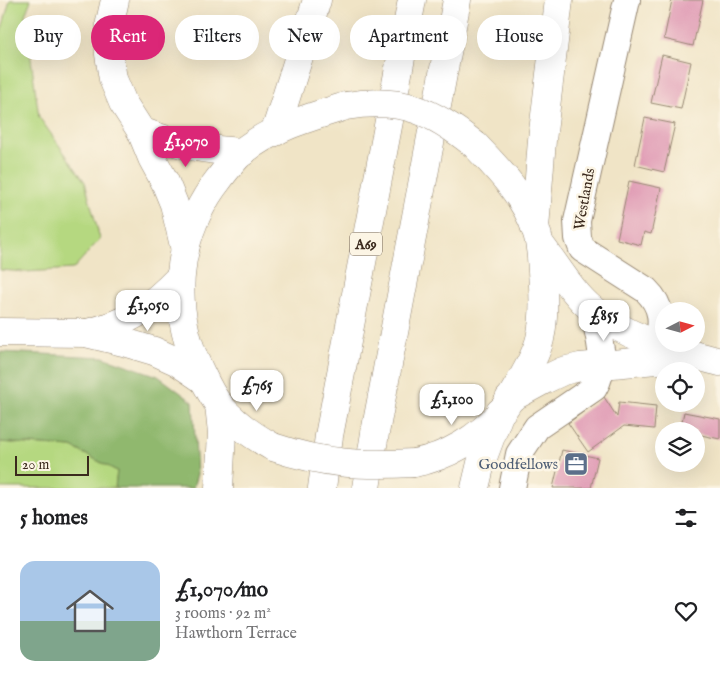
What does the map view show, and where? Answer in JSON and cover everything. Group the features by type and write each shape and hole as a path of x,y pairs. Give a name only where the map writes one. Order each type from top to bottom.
{"main road":[{"path":"114,0 110,22 109,54 113,79 123,102 141,131 174,204 182,264 180,303 184,330 192,355 204,380 219,404 238,424 256,438 273,448 296,455 338,463 379,465 414,463 430,460 463,445 481,431 505,406 544,380 563,371 580,367 602,366 657,353 720,363"},
{"path":"275,132 317,0"},
{"name":"A69","path":"322,488 329,436 412,0"},
{"path":"366,488 376,423 457,0"},
{"path":"475,488 482,463 505,406 530,365 539,341 544,315 544,287 538,236 542,140 559,0"},
{"path":"85,333 123,322 142,312 160,298 182,264 192,226 205,199 222,174 243,152 275,132 306,118 346,106 382,103 402,105 421,110 457,131 475,145 498,169 520,198 538,236 573,289 593,310 657,353"},
{"path":"141,131 189,147 243,152"},
{"path":"0,332 85,333 154,351 176,361 204,380"},
{"path":"219,404 222,434 220,488"}],"street":[{"name":"Westlands","path":"627,0 577,221 578,238 582,249 654,297 659,307 662,321 657,353"},
{"path":"512,488 519,454 536,427 594,388 599,380 602,366 600,344 593,310"}],"green space":[{"path":"10,0 31,0 25,15 15,15 15,60 31,60 39,117 85,182 100,239 73,269 25,272 0,270 0,36"},
{"path":"0,352 103,357 158,376 193,402 197,474 193,488 115,488 117,471 72,447 0,442"},
{"path":"0,442 72,447 117,471 115,488 0,488"}],"building":[{"path":"672,0 703,0 693,46 664,39"},
{"path":"662,55 691,62 681,109 651,103"},
{"path":"645,118 675,124 664,172 635,165"},
{"path":"629,181 661,188 651,234 644,232 641,245 617,239"},
{"path":"604,397 617,417 619,402 655,406 654,429 624,426 588,452 568,423"},
{"path":"684,412 720,419 720,439 705,436 705,422 682,422"},
{"path":"562,450 598,458 591,488 553,488"}],"place":[{"name":"Goodfellows","path":"576,464"}]}
